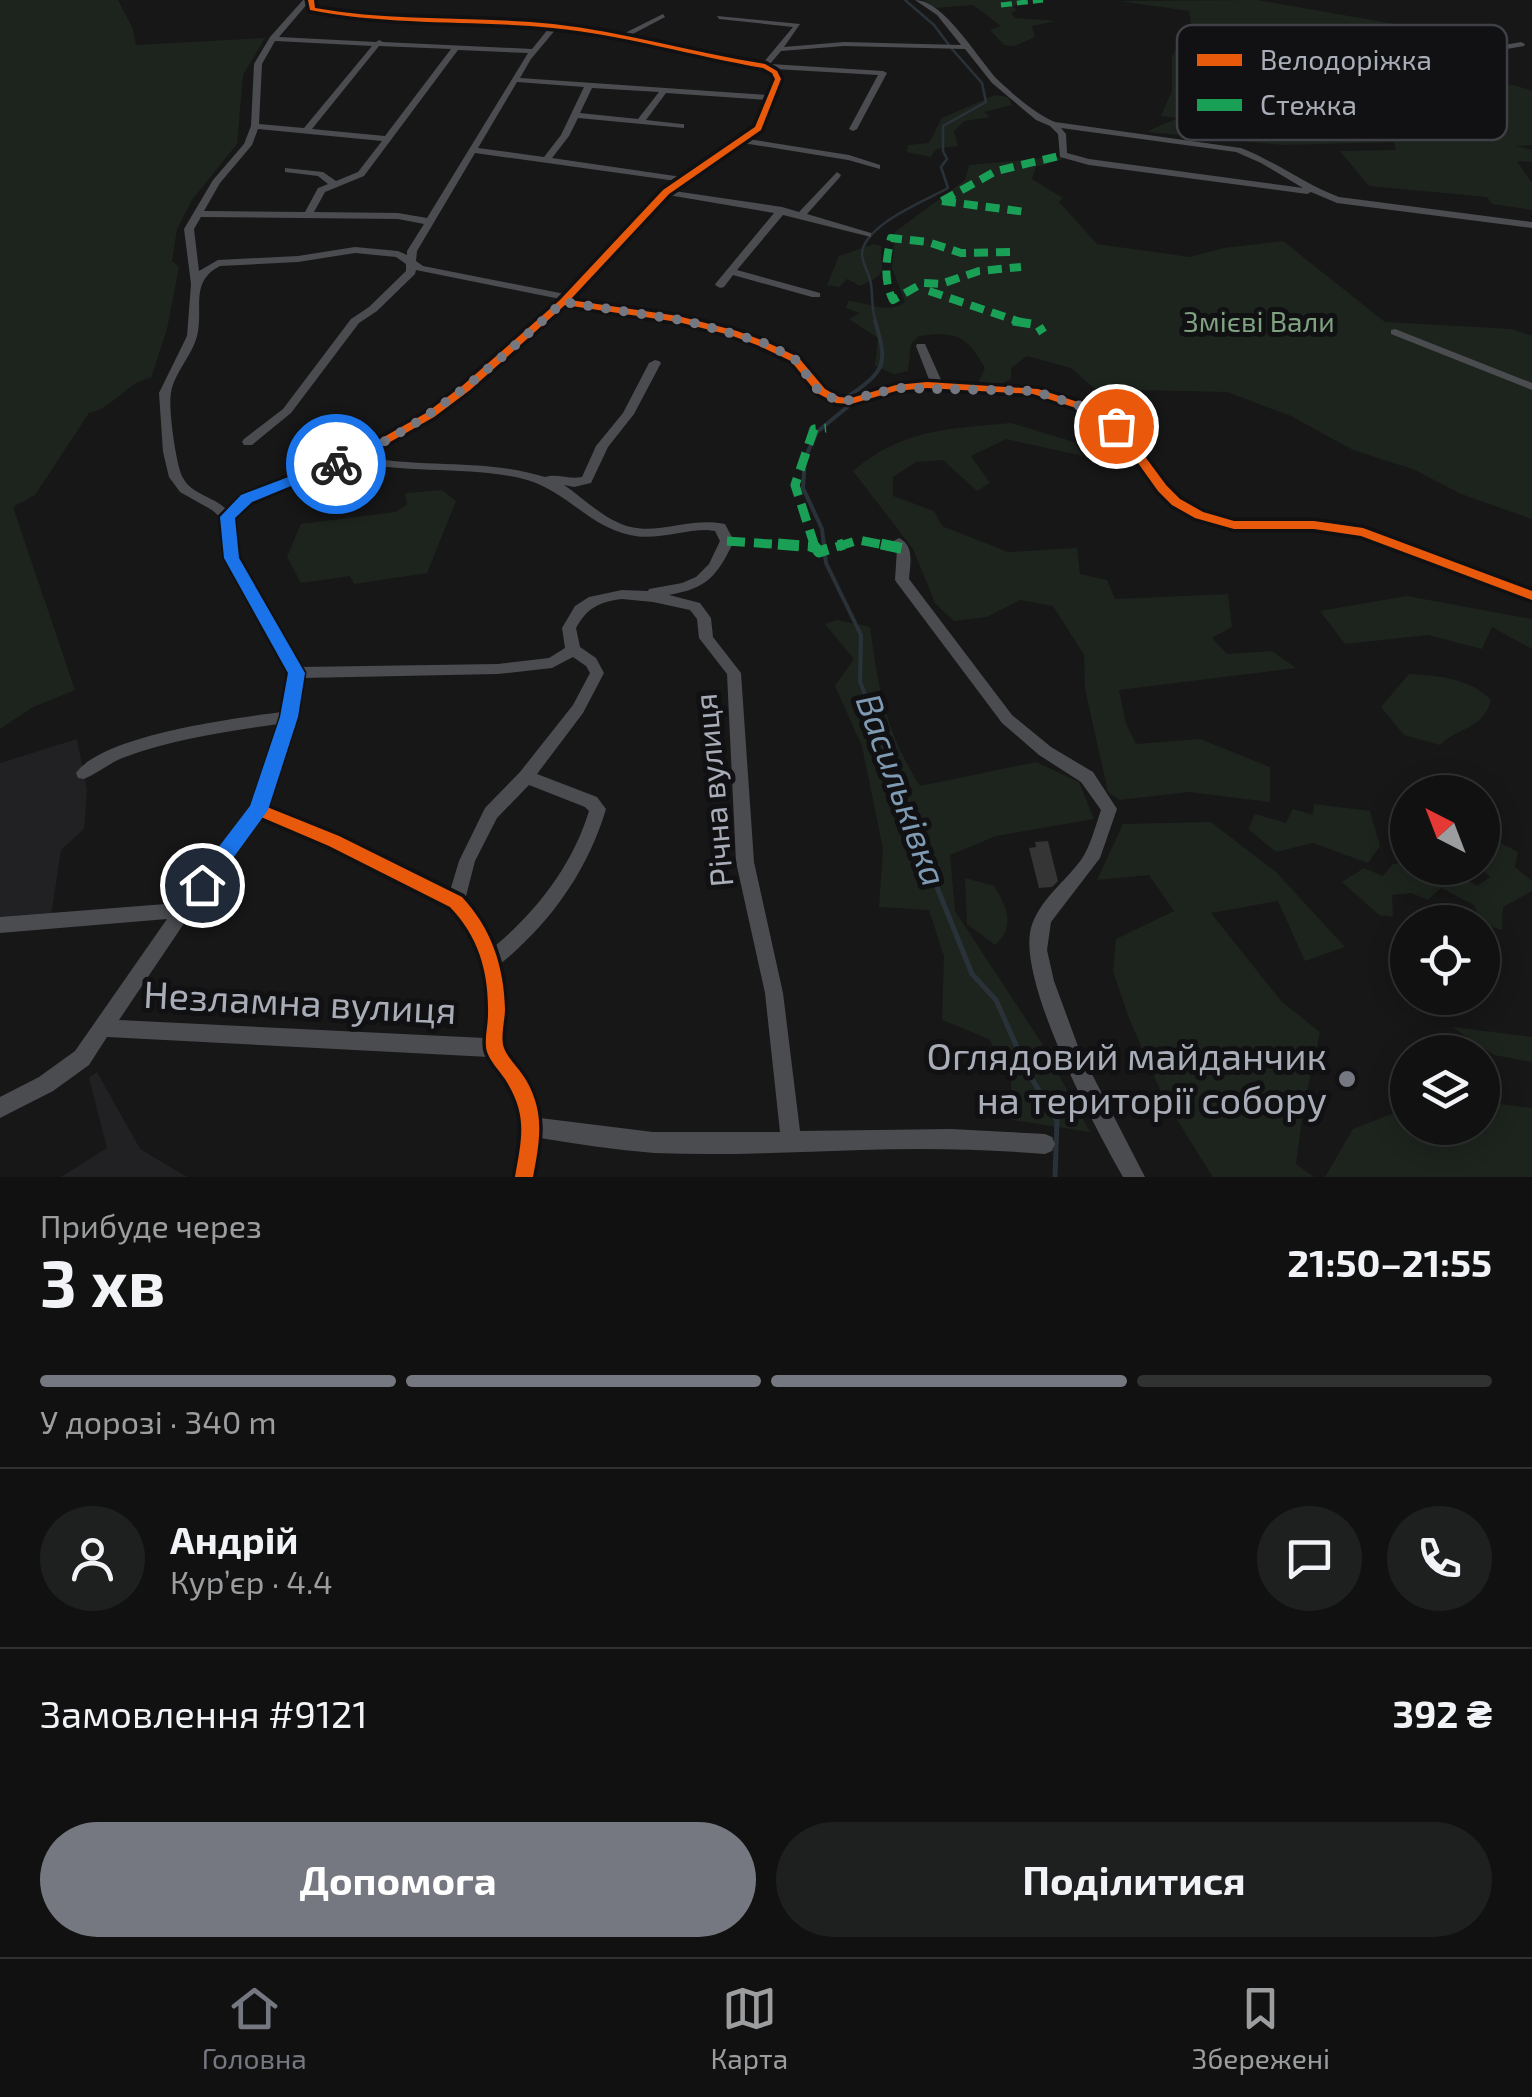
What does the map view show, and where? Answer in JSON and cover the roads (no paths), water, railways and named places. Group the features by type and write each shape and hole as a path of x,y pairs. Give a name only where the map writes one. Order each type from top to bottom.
{"street":[{"path":"918,0 939,14 965,48 1020,105 1053,124 1062,134 1063,155 1089,162 1274,184 1337,200 1532,225"},
{"path":"233,511 184,489 169,452 165,394 192,336 196,284 189,228 216,182 248,145 255,126 258,64 274,38 310,3 393,18 554,26 765,66 883,72 854,129"},
{"path":"622,37 663,16"},
{"path":"719,17 798,25 765,66"},
{"path":"248,442 287,411 355,320 373,309 411,272 410,260 431,222 515,80 554,26"},
{"path":"274,38 534,51"},
{"path":"306,131 379,42"},
{"path":"783,48 844,44 965,48"},
{"path":"1507,46 1521,44"},
{"path":"308,215 314,198 332,183 361,174 456,48"},
{"path":"233,511 274,486 354,458 442,406 565,300 680,179 758,128 778,79 765,66"},
{"path":"515,80 773,98"},
{"path":"546,159 565,136 589,85"},
{"path":"640,122 664,92"},
{"path":"574,115 681,126"},
{"path":"1053,124 1238,150 1260,157 1313,192"},
{"path":"255,126 386,139"},
{"path":"742,140 876,166"},
{"path":"475,150 680,179"},
{"path":"288,170 320,174 332,183"},
{"path":"801,215 837,176"},
{"path":"666,192 782,210 868,235"},
{"path":"720,285 782,210"},
{"path":"198,214 398,216 431,222"},
{"path":"196,284 205,270 218,263 298,259 355,250 398,254 420,268 565,300 687,321 762,342 794,358 820,393 842,402 897,388 1034,391 1080,406 1116,426 1162,488 1176,502 1199,515 1234,526 1314,525 1363,532 1532,596"},
{"path":"732,272 816,295"},
{"path":"1395,332 1531,386"},
{"path":"921,346 938,387"},
{"path":"354,458 399,466 496,471 574,483 587,480 602,446 628,414 655,363"},
{"path":"539,478 610,524 630,532 696,522 720,527 727,541 714,571 702,584 624,596"},
{"path":"233,511 232,558 296,673 498,669 552,663 573,650 591,662 596,673 578,709 526,777 491,813 467,861 456,902"},
{"path":"899,542 904,549 902,580 1008,718 1045,751 1086,777 1109,809 1094,854 1056,900 1039,930 1044,988 1135,1177"},
{"name":"Річна вулиця","path":"573,650 569,628 581,608 606,594 695,606 704,618 706,638 734,673 745,862 774,993 791,1143"},
{"name":"Незламна вулиця","path":"0,1108 46,1084 82,1058 183,910 258,810 289,717 296,673"},
{"path":"84,773 90,762 112,753 238,723 289,717"},
{"path":"490,962 564,882 594,829 598,810 592,802 526,777"},
{"path":"258,810 334,841 456,902 474,917 485,936 490,962 498,1020 494,1048 527,1096 533,1127 524,1177"},
{"path":"0,925 183,910"},
{"name":"Незламна вулиця","path":"102,1028 494,1048"},
{"path":"533,1127 666,1143 791,1143 914,1136 1045,1144"}],"waterway":[{"name":"Васильківка","path":"905,0 934,25 949,45"},
{"name":"Васильківка","path":"876,323 870,280 862,258 865,243 897,215 948,188 941,167 947,159 943,151 943,126 986,102 982,83 952,49"},
{"name":"Васильківка","path":"849,396 881,365 882,347 875,321"},
{"name":"Васильківка","path":"851,404 817,432 805,458 803,488 822,529 826,563 861,635 860,681 913,827"},
{"name":"Васильківка","path":"912,825 972,974 996,1000 1028,1072 1057,1121 1055,1177"}],"place":[{"name":"Оглядовий майданчик на території собору","path":"1347,1079"}],"park label":[{"name":"Змієві Вали","path":"1259,322"}]}
